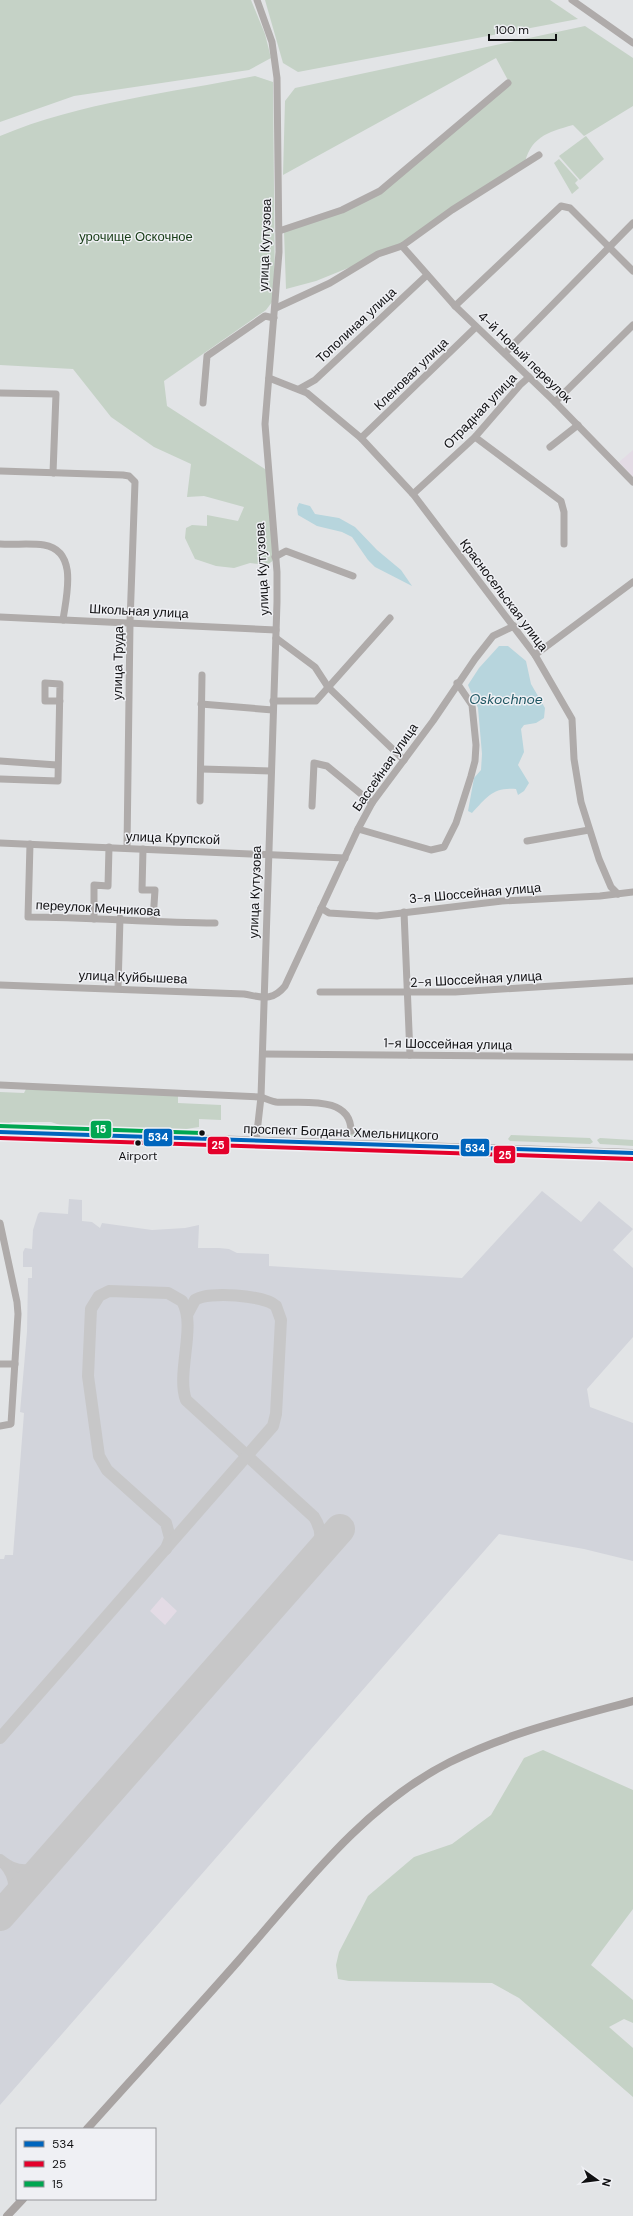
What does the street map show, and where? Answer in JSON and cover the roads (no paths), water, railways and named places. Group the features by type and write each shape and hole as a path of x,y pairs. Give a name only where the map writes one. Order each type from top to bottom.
{"main road":[{"name":"проспект Богдана Хмельницкого","path":"0,1132 633,1153"},
{"path":"88,2128 217,1986 327,1860 368,1820 406,1789 449,1762 490,1744 532,1730 633,1701"},
{"path":"7,2216 22,2200"}],"street":[{"name":"улица Кутузова","path":"256,1141 261,1097 263,1054 277,572 274,557 266,437 269,378 276,308 279,231 277,78 272,42 257,0"},
{"path":"572,0 633,43"},
{"path":"279,231 342,210 380,191 508,83"},
{"path":"276,308 330,283 378,254 402,246 452,210 538,155"},
{"path":"456,306 561,206 570,208 633,271"},
{"path":"505,353 633,223"},
{"name":"4-й Новый переулок","path":"402,246 476,327 555,402 633,482"},
{"name":"Тополиная улица","path":"299,389 315,380 427,275"},
{"path":"203,403 207,356 265,316 274,318"},
{"path":"555,402 633,325"},
{"name":"Кленовая улица","path":"362,438 476,327"},
{"name":"Отрадная улица","path":"413,494 475,437 520,385 529,377"},
{"name":"Красносельская улица","path":"269,378 299,389 318,401 362,438 413,494 535,655 572,720 575,773 589,830 611,886 618,894"},
{"path":"0,392 56,394 53,473 0,471"},
{"path":"550,447 578,425"},
{"path":"475,437 560,501 564,512 564,544"},
{"name":"улица Труда","path":"53,473 123,475 133,478 136,486 130,623 127,848"},
{"path":"0,544 44,545 59,553 65,560 68,573 63,620"},
{"path":"274,557 286,551 353,576"},
{"path":"535,655 633,582"},
{"name":"Школьная улица","path":"0,617 276,630"},
{"path":"273,701 316,701 390,618"},
{"name":"Бассейная улица","path":"264,998 279,994 285,986 358,828 372,803 404,760 457,683 493,636 514,626"},
{"path":"276,638 315,667 328,687 404,760"},
{"path":"200,801 202,675"},
{"path":"358,828 430,850 444,846 448,841 456,823 471,776 475,761 476,746 472,705 457,683"},
{"path":"0,779 58,781 57,766 60,701"},
{"path":"201,704 273,710"},
{"path":"0,761 57,766"},
{"path":"312,806 314,763 327,766 372,803"},
{"path":"201,769 271,771"},
{"path":"527,841 589,830"},
{"name":"улица Крупской","path":"0,843 268,853 345,858"},
{"name":"переулок Мечникова","path":"30,844 28,916 94,919 120,918 153,920 160,923 215,923"},
{"path":"94,919 94,885 108,886 109,847"},
{"path":"143,849 142,890 155,890 153,920"},
{"name":"3-я Шоссейная улица","path":"321,908 329,913 354,916 502,901 633,892"},
{"path":"404,912 409,994 410,1055"},
{"path":"118,988 120,918"},
{"name":"2-я Шоссейная улица","path":"320,992 409,994 528,989 633,981"},
{"name":"улица Куйбышева","path":"0,985 118,988 244,994 264,998"},
{"name":"1-я Шоссейная улица","path":"263,1054 633,1057"},
{"path":"0,1085 261,1097 274,1102 316,1102 335,1106 348,1117 351,1131"},
{"path":"0,1223 17,1302 12,1424 0,1426"},
{"path":"0,1364 15,1364"}],"water":[{"path":"299,503 310,506 315,514 339,518 355,527 377,550 401,570 412,586 375,567 368,560 352,537 342,532 317,526 298,515 297,508"},
{"name":"Oskochnoe","path":"499,646 508,646 526,661 531,684 545,708 544,718 536,723 524,725 521,729 524,752 518,765 529,783 524,791 518,795 516,789 496,791 486,798 472,813 468,811 474,778 481,770 482,754 478,708 468,685 479,668"}],"place":[{"name":"Airport","path":"138,1143"}],"park label":[{"name":"урочище Оскочное","path":"136,236"}]}
